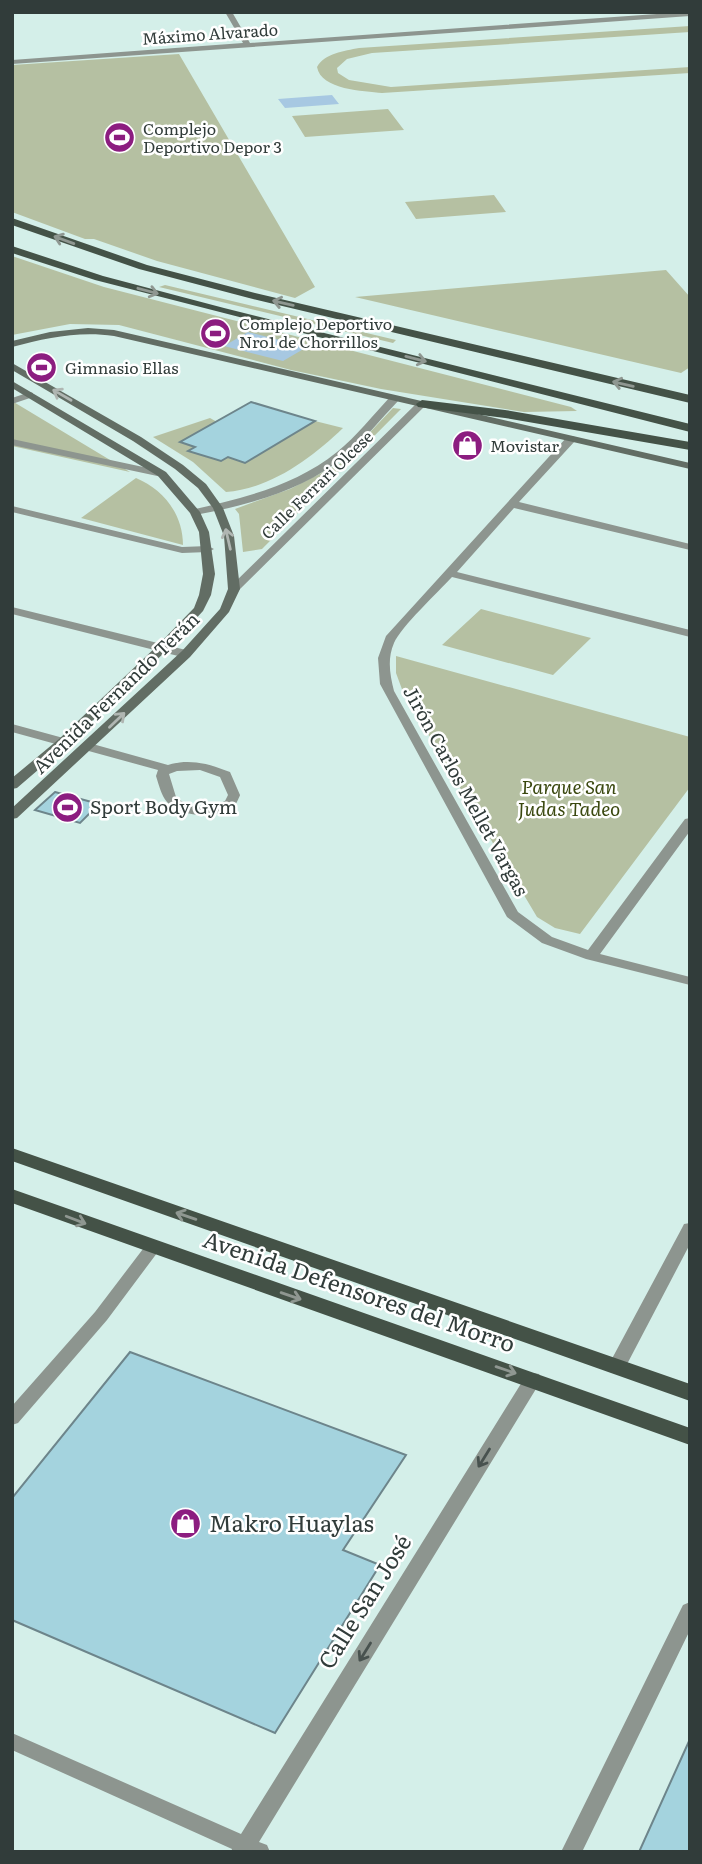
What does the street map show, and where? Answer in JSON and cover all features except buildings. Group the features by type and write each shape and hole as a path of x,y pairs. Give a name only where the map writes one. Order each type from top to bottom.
{"main road":[{"path":"12,221 143,267 690,400"},
{"path":"12,249 99,278 690,428"},
{"path":"12,344 46,334 75,330 114,333 690,466"},
{"path":"12,366 180,467 202,486 218,508 229,536 234,589"},
{"name":"Avenida Fernando Terán","path":"12,384 162,474 195,512 208,550 209,574 199,609 63,742 12,785"},
{"path":"422,404 505,414 690,446"},
{"name":"Avenida Fernando Terán","path":"12,815 89,747 186,654 225,610 234,589"},
{"name":"Avenida Defensores del Morro","path":"12,1154 690,1392"},
{"name":"Avenida Defensores del Morro","path":"12,1196 152,1249 533,1379 690,1437"}],"street":[{"path":"228,12 248,45"},
{"name":"Máximo Alvarado","path":"12,62 690,14"},
{"path":"12,401 30,394"},
{"name":"Calle Ferrari Olcese","path":"195,512 267,493 311,474 341,455 394,399"},
{"name":"Calle Ferrari Olcese","path":"234,589 422,404"},
{"name":"Jirón Carlos Mellet Vargas","path":"571,439 390,638 382,663 388,691 512,914 547,940 592,956 690,981"},
{"path":"12,442 162,474"},
{"path":"512,504 690,547"},
{"path":"12,509 182,550 208,550"},
{"path":"449,573 690,634"},
{"path":"12,610 186,654"},
{"path":"12,728 63,742"},
{"path":"89,747 167,769 202,766 216,770 225,775 234,799 215,810 190,811 182,808 171,799 162,776 167,769"},
{"path":"592,956 690,821"},
{"path":"616,1368 690,1228"},
{"path":"12,1418 101,1316 152,1249"},
{"name":"Calle San José","path":"249,1850 533,1379"},
{"path":"571,1852 690,1610"},
{"path":"12,1741 249,1850"}],"green space":[{"path":"690,26 690,32 372,53 347,59 337,68 338,73 349,80 391,87 690,67 690,73 382,93 335,85 320,75 317,67 330,56 359,48"},
{"name":"Complejo Deportivo Depor 3","path":"179,54 315,287 295,298 157,261 94,239 85,239 12,212 12,65"},
{"path":"388,109 404,130 305,137 292,116"},
{"path":"494,195 506,212 416,219 405,202"},
{"name":"Complejo Deportivo Nro1 de Chorrillos","path":"12,256 104,287 571,407 577,411 524,412 381,389 291,370 119,325 70,324 12,335"},
{"path":"666,270 690,297 690,367 681,373 355,297"},
{"path":"165,285 396,340 393,343 159,287"},
{"path":"12,401 130,472 12,446"},
{"path":"393,408 401,409 262,549 243,552 239,514 235,509 290,489 341,463"},
{"path":"210,418 217,422 181,443 195,447 189,451 221,461 228,457 245,463 315,421 343,428 304,461 289,470 258,485 226,492 193,462 153,437"},
{"path":"136,478 155,489 170,504 179,523 183,545 81,518"},
{"path":"481,609 591,638 553,675 442,645"},
{"name":"Parque San Judas Tadeo","path":"396,656 690,737 690,787 580,934 555,928 537,917 403,692 396,673"}],"water":[{"path":"332,95 339,104 285,108 278,99"},
{"path":"248,332 307,347 283,361 224,346"}],"place":[{"name":"Complejo Deportivo Depor 3","path":"120,138"},
{"name":"Complejo Deportivo Nro1 de Chorrillos","path":"216,333"},
{"name":"Gimnasio Ellas","path":"42,368"},
{"name":"Movistar","path":"467,446"},
{"name":"Sport Body Gym","path":"67,807"},
{"name":"Makro Huaylas","path":"186,1524"}]}
